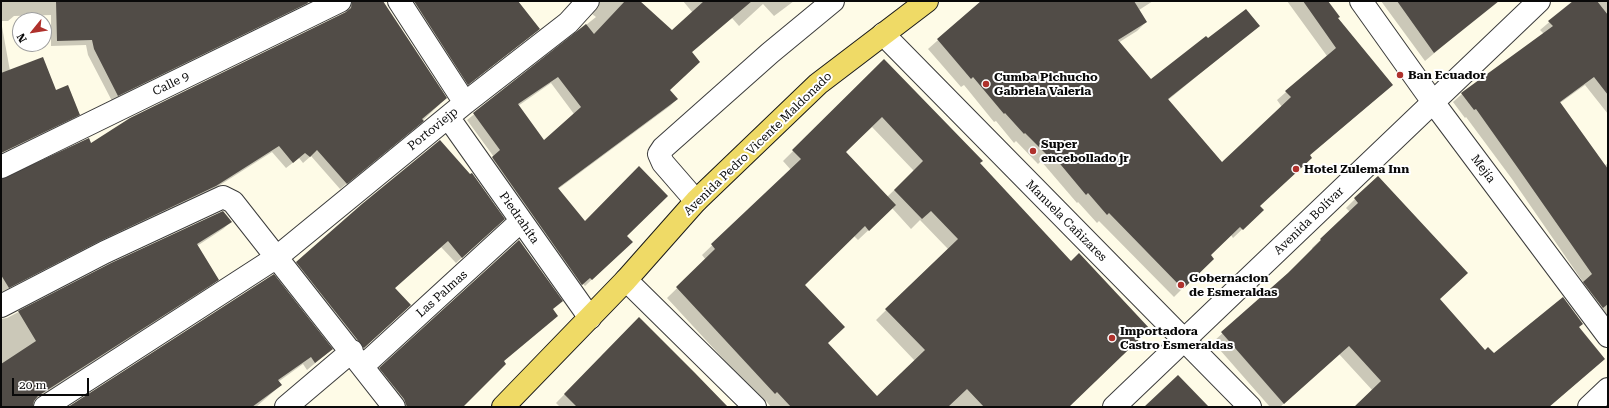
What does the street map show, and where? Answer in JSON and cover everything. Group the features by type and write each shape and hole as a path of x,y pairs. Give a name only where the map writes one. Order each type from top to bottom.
{"main road":[{"name":"Avenida Pedro Vicente Maldonado","path":"503,407 626,280 696,201 818,84 927,1"}],"street":[{"name":"Calle 9","path":"1,167 340,1"},
{"path":"399,1 465,103"},
{"name":"Portoviejp","path":"45,407 277,257 465,103 568,23 588,1"},
{"path":"696,201 663,163 659,154 663,148 770,53 833,1"},
{"name":"Mejía","path":"1361,1 1433,102 1608,336"},
{"name":"Avenida Bolívar","path":"1114,407 1539,1"},
{"name":"Manuela Cañizares","path":"883,34 1250,407"},
{"name":"Piedrahíta","path":"448,117 590,318"},
{"path":"1,306 106,252 222,197 233,202 394,407"},
{"name":"Las Palmas","path":"286,407 357,358 521,221"},
{"path":"626,280 755,407"},
{"path":"1589,407 1608,389"}],"building":[{"path":"56,1 307,1 308,3 118,96 94,49 92,40 57,41"},
{"path":"352,1 383,1 447,98 422,119 424,121 347,184 317,150 310,157 305,153 293,163 279,146 216,186 100,241 9,288 1,275 1,179 89,138 91,143 130,118 346,12 351,8"},
{"path":"414,1 518,1 540,29 468,85"},
{"path":"625,1 640,1 672,30 704,1 752,1 692,52 700,62 670,90 678,99 558,188 585,221 639,166 668,196 627,236 633,242 592,280 590,278 582,285 492,157 500,150 473,113 586,24 594,34","holes":["558,77 581,107 544,140 518,104"]},
{"path":"981,1 1134,1 1147,22 1118,40 1151,79 1206,36 1208,38 1246,9 1260,26 1168,99 1222,162 1291,97 1285,91 1336,48 1303,1 1328,1 1340,17 1338,18 1393,85 1310,155 1312,158 1260,206 1264,210 1243,230 1240,227 1211,255 1214,259 1183,289 1109,213 1107,215 1088,193 1086,195 1051,153 1048,156 1025,133 1024,134 1005,113 1004,114 973,77 971,79 937,39"},
{"path":"1397,1 1499,1 1434,53"},
{"path":"1573,1 1597,1 1608,15 1608,95 1594,77 1560,102 1608,169 1608,304 1603,308 1583,282 1592,274 1476,109 1474,110 1461,93 1553,26 1548,21"},
{"path":"43,57 56,90 68,85 80,115 1,153 1,73"},
{"path":"884,59 983,161 980,163 1071,261 1079,253 1150,329 1069,407 984,407 967,389 948,407 791,407 777,392 775,394 676,287 715,249 711,244 801,159 792,150","holes":["882,117 923,161 894,190 922,219 931,211 958,239 885,309 925,350 877,396 828,343 845,327 805,285 865,226 869,231 896,205 846,152"]},
{"path":"440,140 470,174 472,173 505,219 462,258 448,241 395,288 411,305 364,348 296,262 362,204"},
{"path":"1378,176 1468,273 1440,299 1485,350 1488,347 1494,353 1563,297 1583,324 1579,327 1605,359 1549,407 1354,407 1381,381 1349,346 1284,404 1221,332 1288,273 1321,240 1320,239 1358,203 1354,198"},
{"path":"223,211 232,222 197,244 219,280 38,396 34,401 33,407 1,407 1,364 36,341 18,311 111,263"},
{"path":"519,240 563,301 553,309 558,316 504,361 506,364 463,407 407,407 404,399 379,368"},
{"path":"274,274 333,349 315,363 311,357 278,380 282,385 252,407 68,407"},
{"path":"639,317 728,407 577,407 564,394"},
{"path":"1178,375 1209,407 1144,407"}],"place":[{"name":"Ban Ecuador","path":"1400,75"},
{"name":"Cumba Pichucho Gabriela Valeria","path":"986,84"},
{"name":"Super encebollado jr","path":"1033,151"},
{"name":"Hotel Zulema Inn","path":"1296,169"},
{"name":"Gobernacion de Esmeraldas","path":"1181,285"},
{"name":"Importadora Castro Esmeraldas","path":"1112,338"}]}
